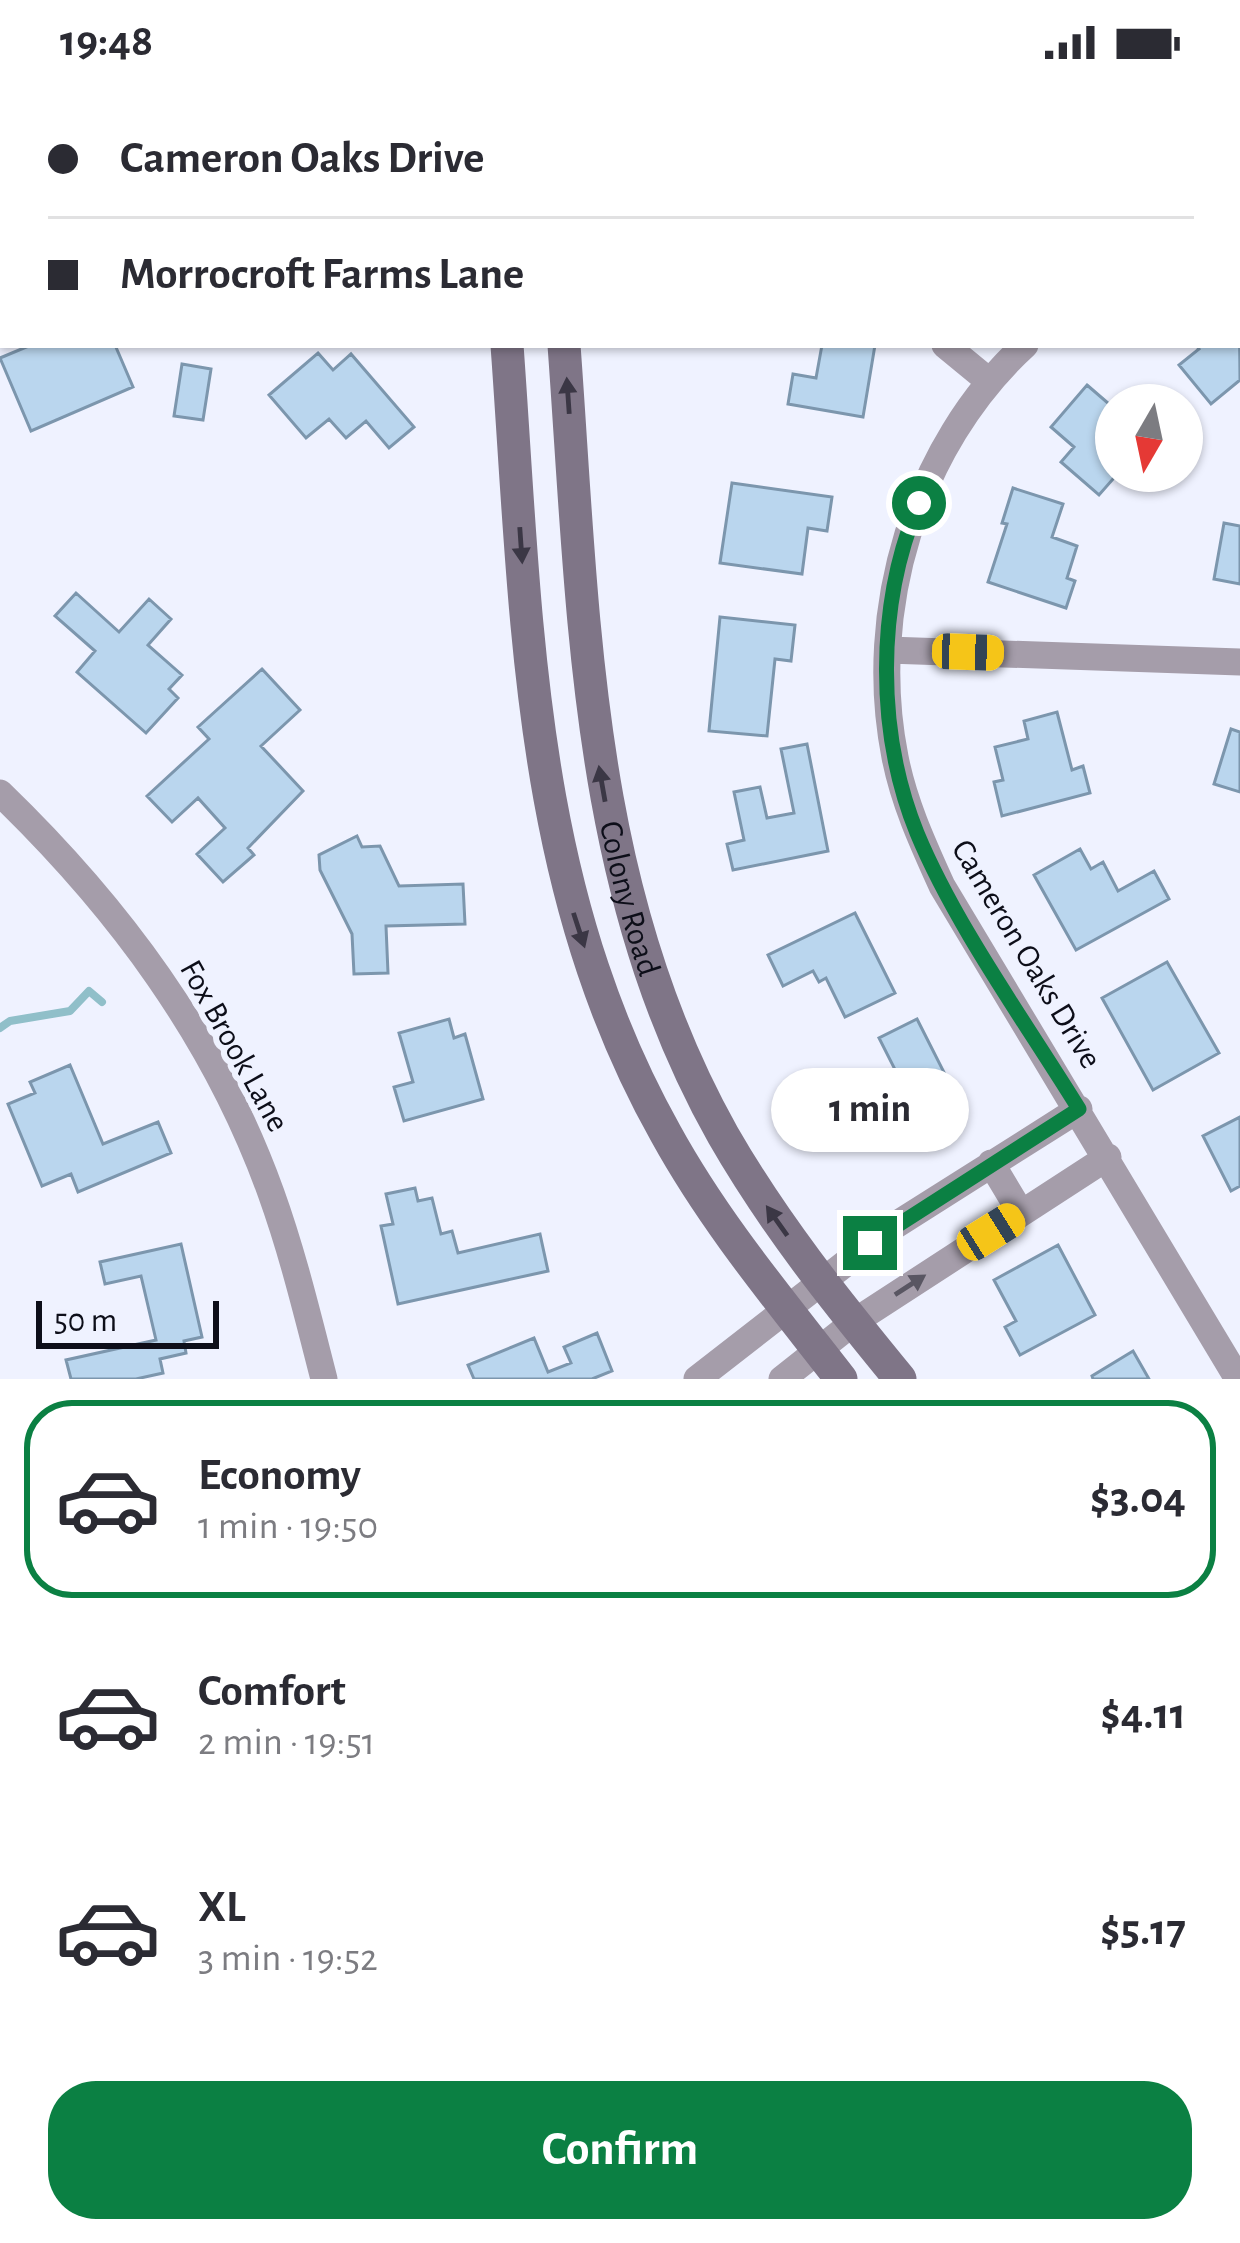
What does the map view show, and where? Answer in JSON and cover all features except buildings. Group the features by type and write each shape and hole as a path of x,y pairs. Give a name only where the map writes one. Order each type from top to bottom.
{"main road":[{"name":"Colony Road","path":"507,348 542,772 576,921 608,1011 664,1132 714,1214 841,1379"},
{"name":"Colony Road","path":"564,348 586,650 600,772 633,921 673,1029 722,1132 761,1198 820,1281 900,1379"}],"street":[{"path":"950,348 990,382"},
{"name":"Cameron Oaks Drive","path":"1022,348 990,382 942,453 912,520 897,573 888,650 894,754 918,835 942,886 1238,1379"},
{"path":"888,650 1240,662"},
{"name":"Fox Brook Lane","path":"0,793 110,909 204,1047 242,1120 271,1192 324,1379"},
{"path":"697,1379 891,1228 1079,1109"},
{"path":"782,1379 854,1322 1108,1157"},
{"path":"991,1163 1021,1213"}],"waterway":[{"path":"0,1028 10,1021 70,1011 89,991 102,1002"}],"route":[{"path":"870,1243 1079,1109 942,886 908,808 894,754 888,650 897,573 919,503"}]}
